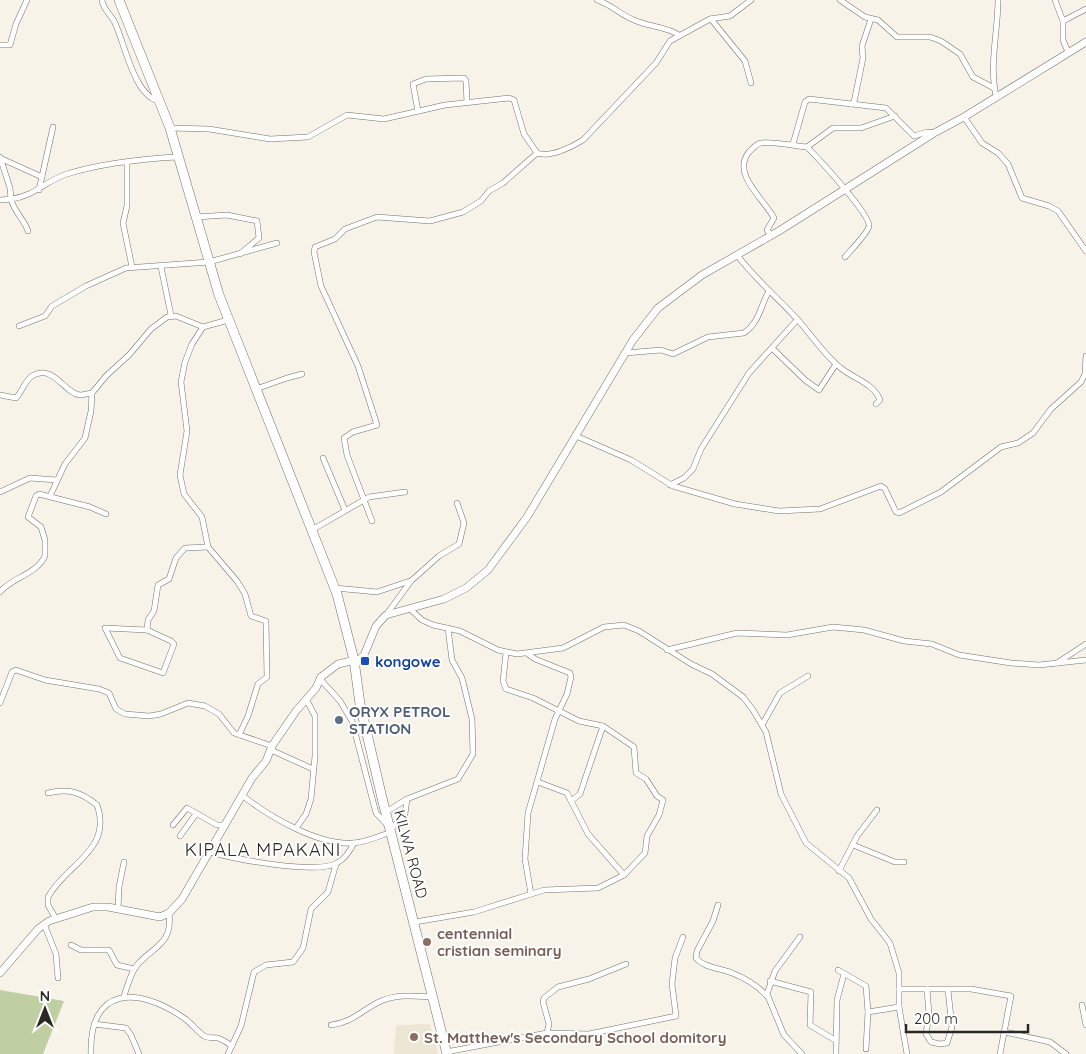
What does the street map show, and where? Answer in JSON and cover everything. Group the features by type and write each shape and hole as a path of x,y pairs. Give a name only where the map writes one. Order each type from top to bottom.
{"highway":[{"name":"KILWA ROAD","path":"120,0 170,128 177,157 228,320 334,588 354,660 360,704 434,997 446,1053"}],"main road":[{"path":"0,973 44,924 56,919 93,907 118,908 160,917 169,914 182,899 271,748 320,679 331,668 360,659 364,655 376,626 386,615 410,610 444,599 466,588 480,578 509,543 527,517 625,353 646,320 658,308 702,275 771,236 934,133 964,117 1086,42"}],"street":[{"path":"0,45 10,45 16,24 27,0"},
{"path":"102,0 105,10 116,24 141,87 149,98 159,101"},
{"path":"597,0 603,1 637,22 664,28 678,35"},
{"path":"170,128 208,128 270,139 308,137 347,115 376,120 467,102 512,98 524,134 537,153 553,153 582,140 656,63 670,42 678,35 695,29 712,18 730,16 751,0"},
{"path":"840,0 878,20 897,37 930,37 942,41 960,54 973,77 994,88"},
{"path":"996,96 993,51 998,0"},
{"path":"1055,0 1063,21 1063,40 1068,52"},
{"path":"1063,21 1086,9"},
{"path":"712,18 745,62 751,84"},
{"path":"851,104 854,102 858,89 863,58 862,46 871,18"},
{"path":"418,111 413,84 426,79 464,78 466,81 467,102"},
{"path":"793,144 807,100 851,104 860,107 886,108 914,136 926,132 934,133"},
{"path":"807,146 834,128 861,128 894,116"},
{"path":"964,117 982,143 998,153 1008,164 1022,198 1049,206 1058,211 1086,251"},
{"path":"39,190 53,126"},
{"path":"771,236 767,230 774,218 753,190 743,161 758,144 807,146 846,190 869,227 845,257"},
{"path":"372,521 347,455 344,438 353,432 377,424 358,366 321,286 314,252 315,247 335,239 345,229 377,217 403,220 419,218 430,221 463,212 481,201 489,191 502,183 537,153"},
{"path":"0,200 11,199 39,190 64,174 85,168 177,157"},
{"path":"1,158 42,177"},
{"path":"1,158 14,210 22,218 28,231"},
{"path":"127,163 127,206 123,223 132,267"},
{"path":"196,217 227,215 257,221 259,238 240,254"},
{"path":"19,326 45,316 52,306 112,273 132,267 161,267 209,262 277,243"},
{"path":"738,255 747,269 797,320 836,364 865,382 878,394 880,400 876,404"},
{"path":"161,267 171,315"},
{"path":"625,353 661,350 674,354 708,336 744,333 760,315 763,300 769,291"},
{"path":"171,315 203,327 228,320"},
{"path":"0,395 16,398 30,377 40,374 55,377 80,395 92,393 151,329 171,315"},
{"path":"670,484 693,469 701,449 749,374 797,320"},
{"path":"203,327 192,344 182,373 186,431 180,475 184,494 202,517 208,547 241,588 251,616 266,620 267,678 258,684 248,716 239,735"},
{"path":"773,349 805,380 819,390 836,364"},
{"path":"576,436 630,460 670,484 735,504 799,512 820,509 881,486 885,489 896,512 900,513 941,492 1001,447 1018,443 1033,433 1051,409 1082,382 1085,374 1086,356"},
{"path":"256,390 302,374"},
{"path":"50,496 65,464 85,438 91,411 92,393"},
{"path":"323,458 345,510"},
{"path":"0,492 30,478 57,480"},
{"path":"312,530 376,494 405,492"},
{"path":"0,592 7,583 28,573 44,559 46,549 43,531 38,524 29,519 28,514 36,496 39,494 50,496 106,514"},
{"path":"386,615 410,581 439,556 455,548 461,542 464,523 457,503"},
{"path":"147,630 148,620 154,611 158,585 169,579 182,550 189,547 208,547"},
{"path":"334,588 377,592 410,581"},
{"path":"410,610 422,620 467,633 506,653 528,654 563,648 595,630 613,624 630,626 667,650 720,680 749,704 762,725 781,794 799,831 811,850 854,885 868,914 890,943 896,960 900,989 899,1007 906,1054"},
{"path":"667,650 737,633 787,635 833,627 864,630 904,641 932,644 959,655 1011,663 1056,664 1086,660"},
{"path":"105,628 147,630 174,644 163,673 120,658 105,628"},
{"path":"386,812 407,799 458,779 474,750 472,719 462,678 452,660 448,628"},
{"path":"1056,664 1086,644"},
{"path":"414,922 474,912 544,890 598,888 624,875 645,853 647,836 658,815 663,800 655,794 646,779 636,773 634,747 602,726 579,721 533,698 506,689 503,681 506,653"},
{"path":"528,654 535,659 570,673 571,678 567,694 555,719 528,813 525,845 531,894"},
{"path":"0,703 8,688 11,674 16,670 45,680 99,689 109,693 116,709 122,714 149,716 161,714 188,704 205,706 219,714 228,727 239,735 313,768"},
{"path":"762,725 780,693 808,676"},
{"path":"320,679 340,701 352,720 376,813 391,830"},
{"path":"296,828 306,814 310,802 317,726 315,716 306,700"},
{"path":"571,800 580,794 602,726"},
{"path":"538,782 564,791 571,800 588,834 624,875"},
{"path":"48,794 64,790 80,793 97,805 102,821 95,844 48,897 48,905 56,919"},
{"path":"243,796 296,828 328,841 354,843 391,830 405,814 407,799"},
{"path":"173,826 186,808 217,824 226,824"},
{"path":"839,871 863,826 877,810"},
{"path":"180,836 196,814"},
{"path":"210,852 308,868 336,864 345,857 354,843"},
{"path":"853,845 895,862 904,862"},
{"path":"118,908 119,887 124,862"},
{"path":"91,1054 94,1024 99,1012 107,1003 124,996 137,996 150,1000 182,1017 204,1036 218,1038 230,1051 243,1020 249,986 254,972 266,965 293,962 297,958 303,948 310,910 328,892 336,864"},
{"path":"718,905 713,921 698,947 696,957 705,964 734,974 760,989 768,997 784,1035 802,1054"},
{"path":"124,996 134,969 163,942 170,924 169,914"},
{"path":"44,924 56,954 58,978"},
{"path":"446,1053 547,1032 582,1035 676,1016 672,984 675,958 683,937"},
{"path":"768,997 770,981 781,961 800,937"},
{"path":"71,945 81,950 109,950 117,965 134,969"},
{"path":"547,1032 548,1021 543,1002 548,994 558,987 589,979 626,964"},
{"path":"838,970 866,986 868,1012 866,1049"},
{"path":"836,1054 837,1000 844,974"},
{"path":"770,981 811,992 810,1025 835,1040"},
{"path":"900,989 977,990 1011,996 1000,1054"},
{"path":"927,989 929,1015 926,1034 931,1042 940,1044 947,1043 952,1027 948,990"},
{"path":"331,1025 345,1023 375,1005 392,998 434,997"},
{"path":"1082,1005 1086,1026"},
{"path":"868,1012 899,1007"},
{"path":"94,1024 126,1028 139,1054"},
{"path":"1004,1032 1050,1042 1066,1054"}],"shaded area":[{"name":"St. Matthew's Secondary School domitory","path":"430,1024 438,1054 394,1054 396,1025"}],"green space":[{"path":"0,990 64,1001 43,1054 0,1054"}],"place":[{"name":"kongowe","path":"365,661"},
{"name":"ORYX PETROL STATION","path":"339,720"},
{"name":"centennial cristian seminary","path":"427,942"},
{"name":"St. Matthew's Secondary School domitory","path":"414,1037"}],"district":[{"name":"KIPALA MPAKANI","path":"263,849"}]}
